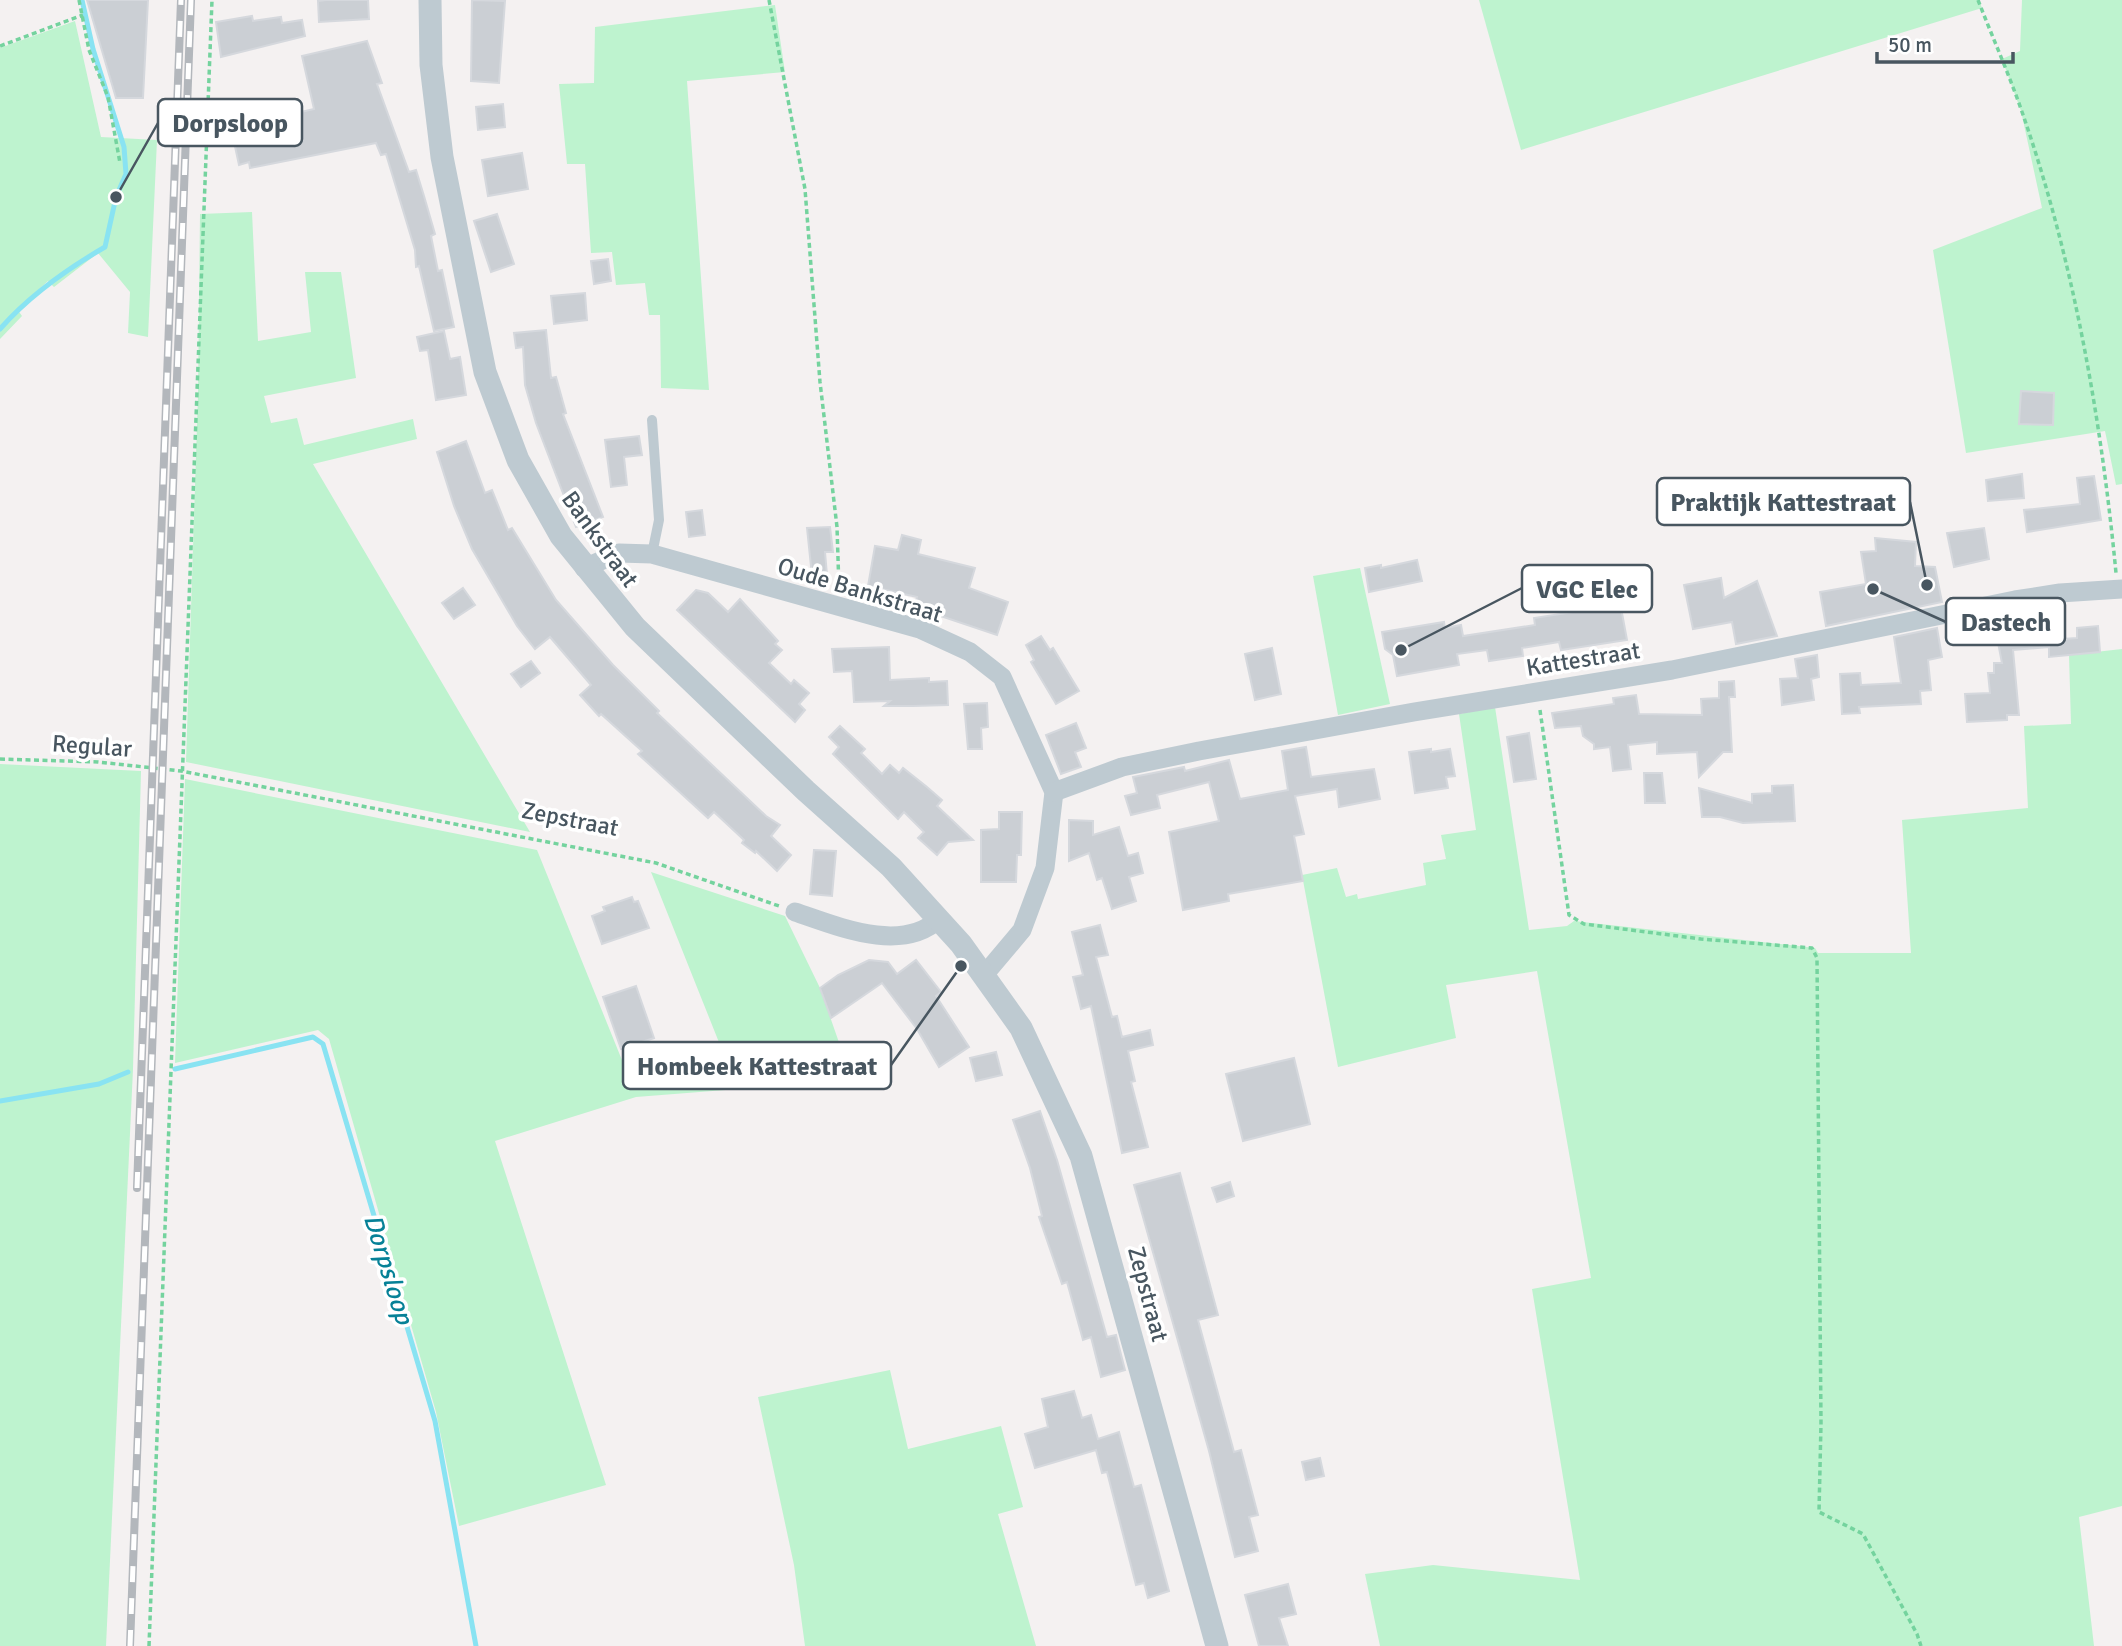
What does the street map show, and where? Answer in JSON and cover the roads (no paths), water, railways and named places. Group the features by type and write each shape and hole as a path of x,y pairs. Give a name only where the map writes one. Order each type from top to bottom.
{"street":[{"name":"Bankstraat","path":"430,0 435,112 485,372 518,460 550,518 584,568 635,627 806,791 891,867 985,974"},
{"name":"Oude Bankstraat","path":"584,568 619,552 652,554 919,629 970,652 1002,677 1025,722 1054,792 1045,868 1022,930 985,974"},
{"name":"Kattestraat","path":"1054,792 1122,767 1537,691 1672,670 2015,600 2120,589"},
{"path":"795,912 879,934 911,934 926,929 939,919"},
{"name":"Zepstraat","path":"985,974 1021,1028 1081,1156 1217,1646"}],"lane":[{"path":"652,419 659,520 652,554"}],"waterway":[{"name":"Dorpsloop","path":"0,329 23,305 49,284 105,247 116,197 126,174 124,147 93,49 82,0"},
{"name":"Dorpsloop","path":"175,1069 313,1037 323,1044 435,1421 476,1646"},
{"name":"Dorpsloop","path":"0,1101 99,1084 128,1072"}],"railway":[{"path":"137,1188 181,0"},
{"path":"130,1646 191,0"}],"place":[{"name":"Dorpsloop","path":"116,197"},
{"name":"Praktijk Kattestraat","path":"1927,585"},
{"name":"Dastech","path":"1873,589"},
{"name":"VGC Elec","path":"1401,650"},
{"name":"Hombeek Kattestraat","path":"961,966"}]}
